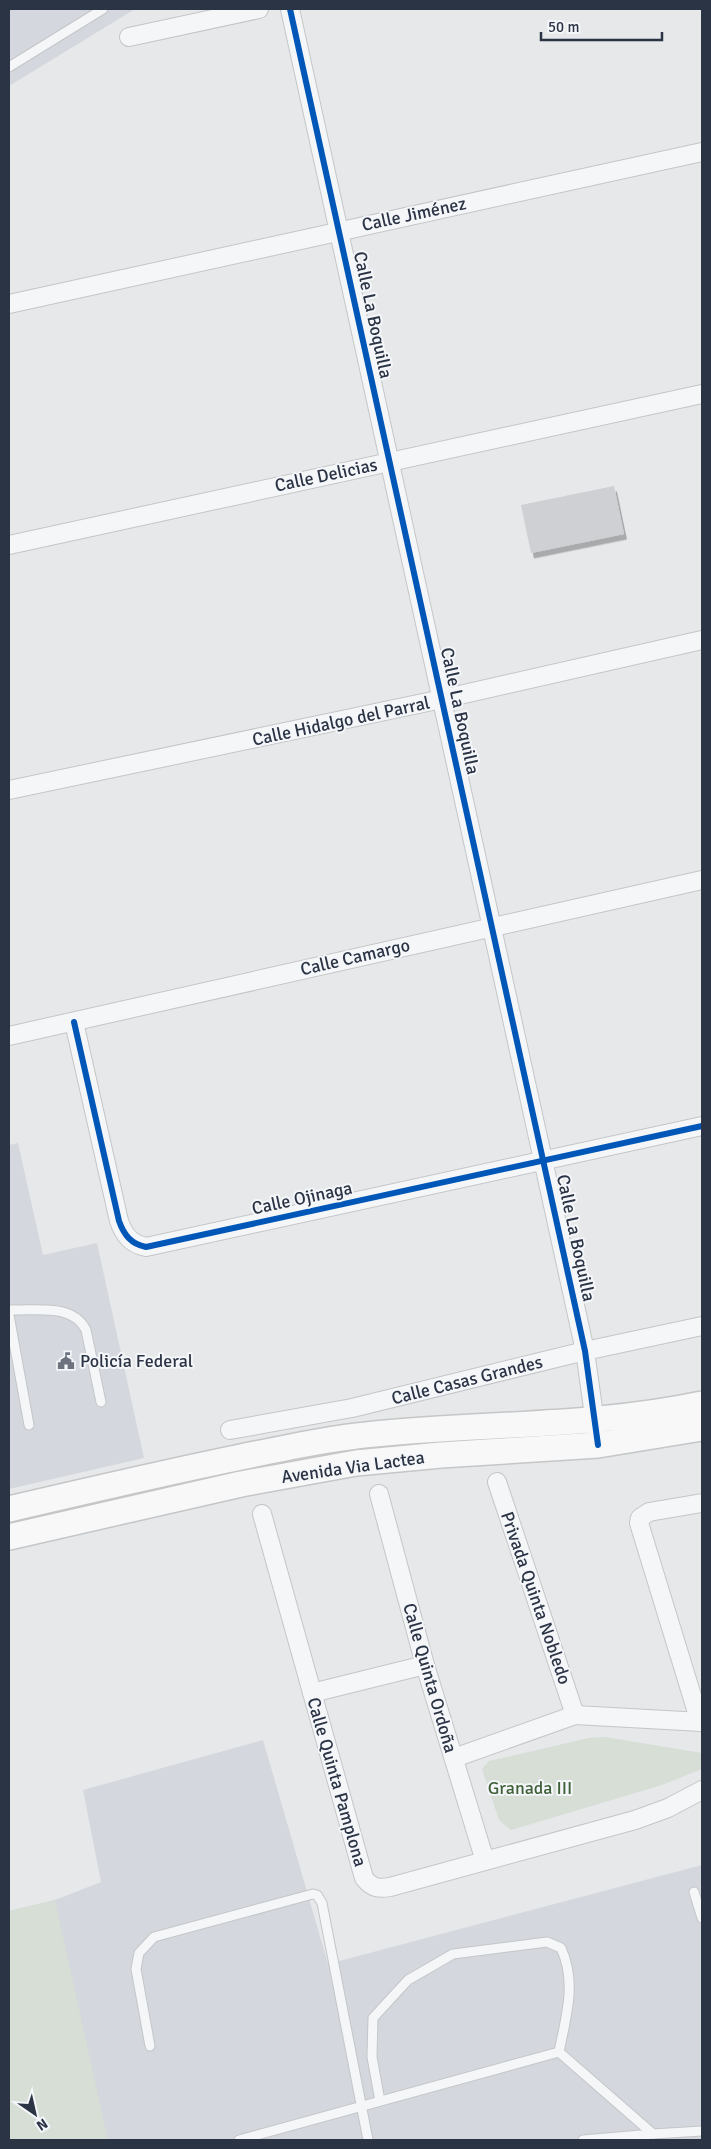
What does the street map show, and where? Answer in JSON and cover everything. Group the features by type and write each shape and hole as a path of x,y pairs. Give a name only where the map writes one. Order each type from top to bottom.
{"main road":[{"name":"Avenida Via Lactea","path":"9,1509 309,1443 374,1434 458,1427 595,1420 702,1404"},
{"name":"Avenida Via Lactea","path":"9,1536 241,1484 356,1463 441,1455 598,1445 702,1428"}],"street":[{"path":"129,37 259,9"},
{"name":"Calle La Boquilla","path":"290,9 585,1351 598,1445"},
{"name":"Calle Jiménez","path":"9,304 702,152"},
{"name":"Calle Delicias","path":"9,545 702,394"},
{"name":"Calle Hidalgo del Parral","path":"9,790 442,699 702,640"},
{"name":"Calle Camargo","path":"9,1036 702,880"},
{"name":"Calle Ojinaga","path":"74,1022 122,1231 128,1238 140,1246 146,1247 702,1126"},
{"name":"Calle Casas Grandes","path":"230,1430 352,1408 585,1351 702,1326"},
{"name":"Privada Quinta Nobledo","path":"497,1482 575,1715"},
{"name":"Calle Quinta Ordoña","path":"379,1494 425,1665 485,1861"},
{"path":"454,1758 575,1715 701,1722 639,1523 640,1518 649,1512 702,1503"},
{"name":"Calle Quinta Pamplona","path":"262,1514 364,1878 369,1885 380,1889 390,1887 650,1815 702,1790"},
{"path":"312,1693 425,1665"}],"lane":[{"path":"9,67 103,9"},
{"path":"9,1310 62,1311 75,1315 82,1322 86,1330 101,1402"},
{"path":"9,1315 29,1425"},
{"path":"694,1892 702,1918"},
{"path":"150,2046 136,1969 139,1952 154,1937 313,1894 317,1895 322,1903 361,2106 370,2140"},
{"path":"380,2101 372,2057 374,2018 408,1980 452,1954 547,1942 561,1948 568,1965 570,1995 559,2052"},
{"path":"239,2140 559,2052"},
{"path":"559,2052 653,2134"},
{"path":"583,2140 702,2132"}],"shaded area":[{"path":"9,9 135,9 9,86"},
{"name":"Policía Federal","path":"18,1143 43,1255 97,1243 144,1458 9,1489 9,1145"},
{"path":"263,1740 328,1964 702,1865 702,2140 9,2140 9,1911 55,1900 101,1882 83,1790"}],"green space":[{"name":"Granada III","path":"605,1737 702,1753 702,1769 662,1785 511,1830 499,1820 482,1769 489,1761 589,1738"},
{"path":"55,1900 108,2140 9,2140 9,1911"}],"building":[{"path":"614,486 624,534 531,553 521,505"}],"cycle path":[{"path":"290,9 585,1351 598,1445"},
{"path":"74,1022 119,1221 123,1231 129,1238 136,1244 146,1247 702,1126"}],"place":[{"name":"Policía Federal","path":"66,1361"}]}
